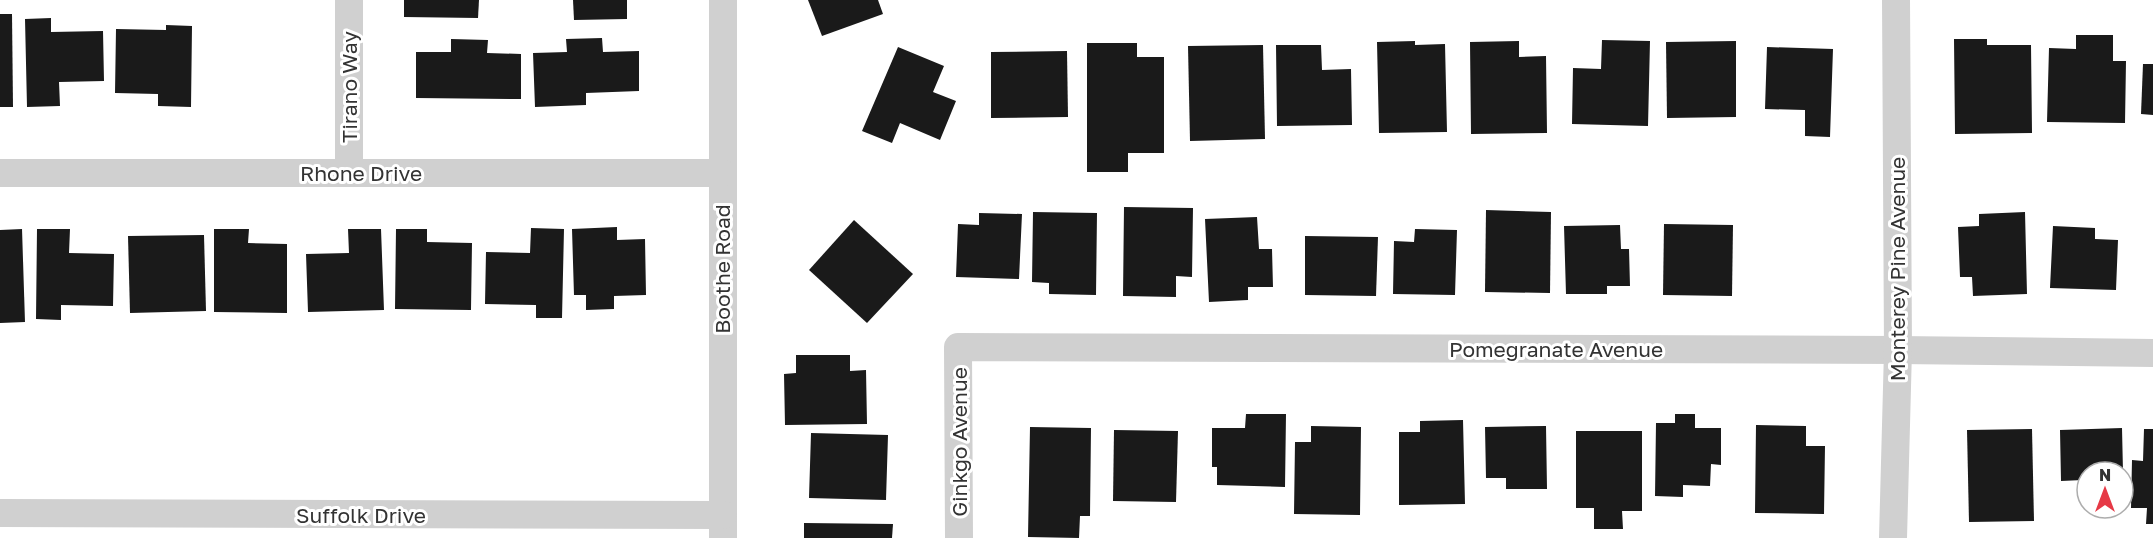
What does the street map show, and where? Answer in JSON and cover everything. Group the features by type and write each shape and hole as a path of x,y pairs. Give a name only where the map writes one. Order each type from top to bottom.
{"street":[{"name":"Tirano Way","path":"349,0 349,173"},
{"name":"Boothe Road","path":"723,0 723,526"},
{"name":"Monterey Pine Avenue","path":"1893,538 1898,350 1896,0"},
{"name":"Rhone Drive","path":"0,173 722,173"},
{"name":"Pomegranate Avenue","path":"958,347 2153,353"},
{"name":"Ginkgo Avenue","path":"958,347 959,538"},
{"name":"Suffolk Drive","path":"0,513 414,526 723,526"}],"building":[{"path":"404,0 479,0 478,18 404,17"},
{"path":"573,0 627,0 627,19 574,20"},
{"path":"808,0 878,0 883,14 822,36"},
{"path":"0,14 12,14 13,107 0,107"},
{"path":"51,18 51,32 103,31 104,81 59,82 60,106 27,107 25,19"},
{"path":"166,25 192,26 191,107 158,106 158,94 115,93 116,29 166,30"},
{"path":"2076,35 2113,35 2113,61 2126,61 2125,123 2047,122 2049,48 2076,49"},
{"path":"602,38 603,52 639,51 639,91 586,93 586,105 535,107 533,53 567,52 566,39"},
{"path":"451,39 488,40 487,53 521,54 521,99 416,98 416,52 451,52"},
{"path":"1954,39 1987,39 1987,45 2031,45 2032,133 1955,134"},
{"path":"1602,40 1650,41 1648,126 1572,124 1573,68 1601,69"},
{"path":"1415,41 1415,45 1445,44 1447,132 1379,133 1377,42"},
{"path":"1519,41 1519,57 1546,56 1547,133 1471,134 1470,42"},
{"path":"1736,41 1736,117 1667,118 1666,42"},
{"path":"1087,43 1137,43 1137,57 1164,57 1164,153 1128,153 1128,172 1087,172"},
{"path":"1263,45 1265,139 1190,141 1188,46"},
{"path":"1276,45 1321,45 1322,70 1351,69 1352,125 1277,126"},
{"path":"898,47 944,66 933,92 956,101 940,140 900,123 892,143 862,131"},
{"path":"1767,47 1833,49 1830,137 1805,136 1805,110 1765,109"},
{"path":"1067,51 1068,117 991,118 991,52"},
{"path":"2143,64 2153,64 2153,115 2141,114"},
{"path":"1124,207 1193,208 1192,277 1176,276 1176,297 1123,296"},
{"path":"1486,210 1551,212 1550,293 1485,292"},
{"path":"1033,212 1097,213 1096,295 1049,294 1049,283 1032,282"},
{"path":"2025,212 2027,294 1973,296 1972,277 1960,277 1958,227 1979,226 1979,214"},
{"path":"979,213 1022,214 1019,279 956,277 958,224 979,225"},
{"path":"1257,217 1259,249 1272,249 1273,287 1248,287 1248,300 1209,302 1205,219"},
{"path":"854,220 913,274 867,323 809,270"},
{"path":"1664,224 1733,225 1732,296 1663,295"},
{"path":"1620,225 1621,249 1629,249 1630,286 1607,286 1607,294 1566,294 1564,226"},
{"path":"2053,226 2095,228 2095,239 2118,240 2116,290 2050,288"},
{"path":"617,227 617,240 645,239 646,295 614,296 614,309 586,310 586,295 574,295 572,229"},
{"path":"531,228 564,229 562,318 536,318 536,305 485,304 486,252 530,253"},
{"path":"22,229 25,322 0,323 0,230"},
{"path":"37,229 70,229 69,253 114,254 113,306 61,305 61,320 36,319"},
{"path":"214,229 249,229 248,243 287,244 287,313 214,312"},
{"path":"348,229 381,229 384,310 308,312 306,254 349,253"},
{"path":"396,229 427,229 427,242 472,243 471,310 395,309"},
{"path":"1415,229 1457,230 1455,295 1393,294 1394,241 1414,242"},
{"path":"204,235 206,311 130,313 128,236"},
{"path":"1305,236 1378,237 1376,296 1305,295"},
{"path":"796,355 850,355 850,371 866,370 867,424 785,425 784,374 796,373"},
{"path":"1246,414 1286,414 1285,487 1217,485 1217,467 1212,467 1212,428 1245,428"},
{"path":"1675,414 1695,414 1695,428 1721,428 1721,465 1711,464 1710,486 1683,485 1683,497 1655,496 1656,423 1675,423"},
{"path":"1463,420 1465,504 1399,505 1399,432 1420,432 1420,421"},
{"path":"1756,425 1806,426 1806,446 1825,446 1824,514 1755,513"},
{"path":"1311,426 1361,427 1360,515 1294,514 1295,442 1311,442"},
{"path":"1546,426 1547,489 1506,489 1506,478 1486,478 1485,427"},
{"path":"1030,427 1091,428 1090,516 1080,516 1079,538 1028,537"},
{"path":"2122,428 2123,460 2075,460 2075,480 2061,481 2060,430"},
{"path":"2032,429 2034,521 1969,522 1967,430"},
{"path":"2144,429 2153,429 2153,524 2146,524 2147,508 2135,508 2135,460 2143,461"},
{"path":"1114,430 1178,431 1176,502 1113,501"},
{"path":"1576,431 1642,431 1642,511 1622,511 1623,529 1594,529 1594,508 1576,508"},
{"path":"811,433 888,435 886,500 809,498"},
{"path":"804,523 893,524 892,538 804,538"}]}
